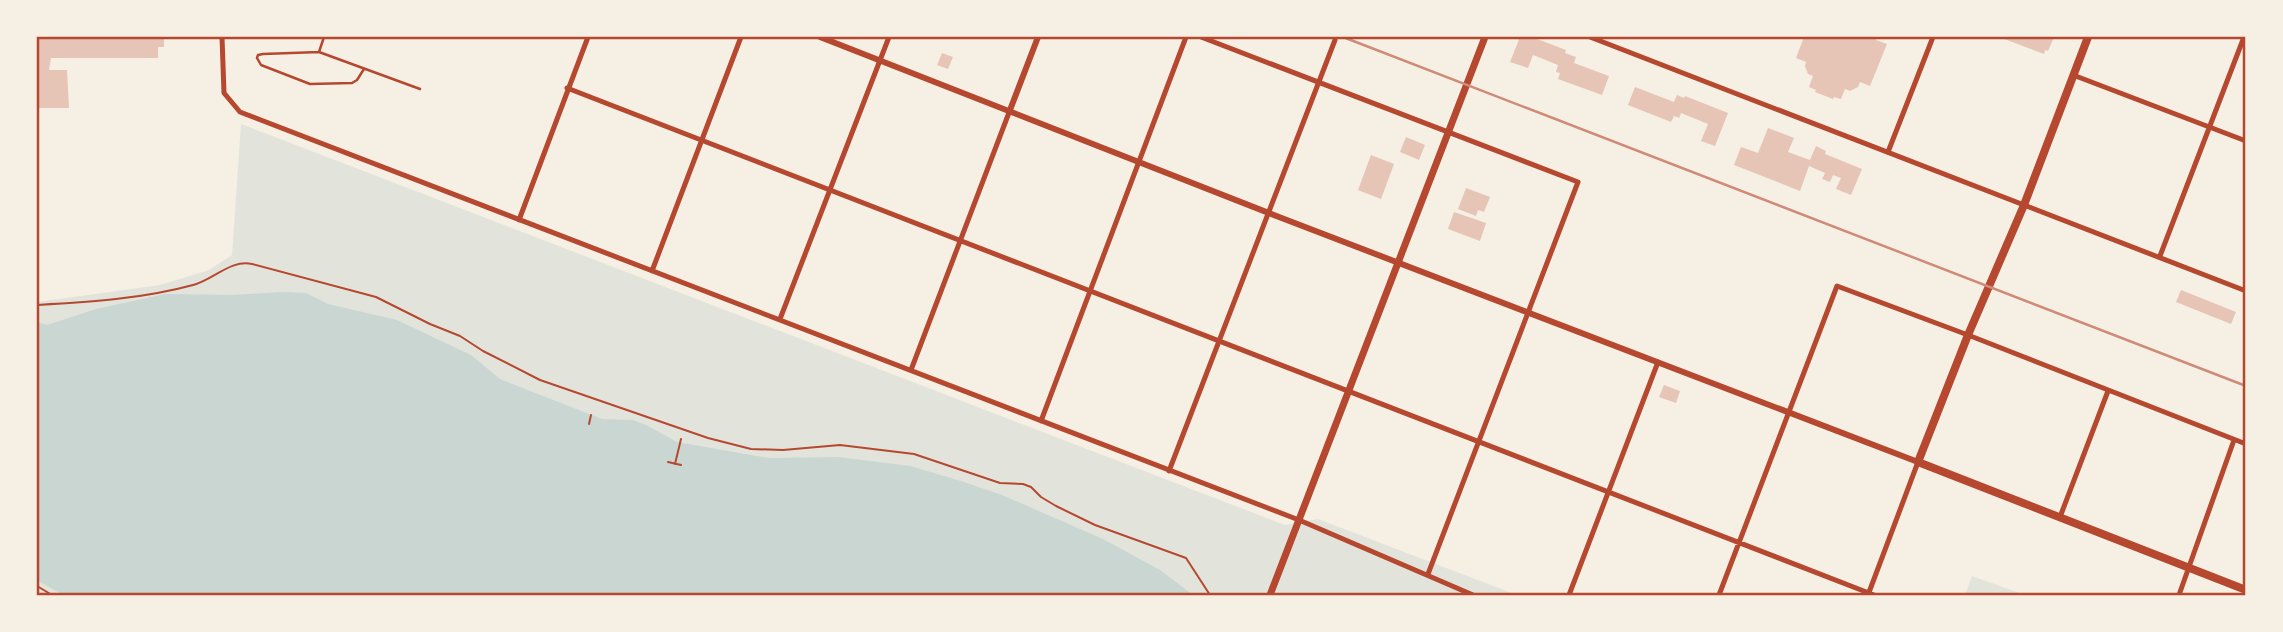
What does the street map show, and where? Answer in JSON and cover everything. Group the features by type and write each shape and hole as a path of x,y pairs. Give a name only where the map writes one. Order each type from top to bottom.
{"main road":[{"path":"1270,595 1485,37"},
{"path":"2088,37 2024,205 1968,335 1918,462 2246,590"}],"street":[{"path":"222,37 224,93 240,112 1299,520 1473,595"},
{"path":"519,220 588,37"},
{"path":"652,271 741,37"},
{"path":"567,88 1870,594 1918,462 1398,263 820,37"},
{"path":"780,319 889,37"},
{"path":"911,370 1038,37"},
{"path":"1041,421 1186,37"},
{"path":"1202,37 1578,182 1428,574"},
{"path":"1590,37 2246,291"},
{"path":"1888,152 1933,37"},
{"path":"2160,256 2244,37"},
{"path":"1169,471 1335,40"},
{"path":"2073,75 2246,141"},
{"path":"1719,595 1837,286 2246,444"},
{"path":"1569,595 1658,362"},
{"path":"2060,517 2108,390"},
{"path":"2179,595 2234,440"}],"lane":[{"path":"319,52 324,37"},
{"path":"364,69 352,83 310,84 261,65 257,58 262,54 319,52 420,89"}],"path":[{"path":"37,305 77,304 163,291 212,278 240,262 252,264 376,297 460,336 540,380 708,438 751,449 783,450 840,444 914,454 1000,483 1023,484 1056,506 1095,525 1186,558 1210,595"},
{"path":"589,424 591,415"},
{"path":"675,464 681,439"},
{"path":"668,462 681,465"},
{"path":"37,586 52,595"}],"shaded area":[{"path":"241,124 1285,525 1318,519 1517,595 44,595 37,591 37,302 160,285 209,270 232,255"},
{"path":"306,293 328,304 397,320 471,355 500,379 602,419 633,420 677,442 769,458 838,457 910,466 961,481 1002,495 1103,539 1160,570 1193,595 63,595 37,580 37,322 47,325 96,309 165,294 233,295"},
{"path":"1972,576 2025,595 1965,595"}],"building":[{"path":"37,37 164,37 164,47 158,47 158,58 51,58 49,70 67,70 69,108 37,108"},
{"path":"1520,37 1532,37 1566,50 1565,53 1576,57 1574,63 1609,76 1602,95 1558,79 1558,65 1533,55 1528,68 1510,62"},
{"path":"1804,37 1877,37 1876,40 1887,44 1870,86 1860,82 1858,87 1850,91 1845,89 1841,99 1833,99 1809,87 1813,76 1808,74 1806,62 1796,58"},
{"path":"1999,37 2054,37 2044,54"},
{"path":"942,53 953,57 948,69 937,65"},
{"path":"1635,87 1674,102 1677,95 1684,98 1685,96 1728,113 1715,146 1701,141 1708,124 1681,113 1679,118 1674,116 1671,122 1628,105"},
{"path":"1768,128 1794,138 1788,152 1810,160 1816,146 1826,151 1825,154 1862,169 1851,195 1836,189 1841,178 1833,175 1830,182 1822,179 1825,173 1809,166 1800,191 1734,165 1741,147 1758,153"},
{"path":"1406,137 1425,145 1419,160 1400,152"},
{"path":"1371,155 1394,164 1381,199 1358,190"},
{"path":"1466,188 1490,197 1484,212 1478,210 1476,216 1458,209"},
{"path":"1454,212 1486,223 1480,241 1448,229"},
{"path":"2181,290 2236,312 2231,324 2176,302"},
{"path":"1664,385 1680,391 1676,403 1659,397"}],"railway":[{"path":"1343,37 2246,386"}]}
